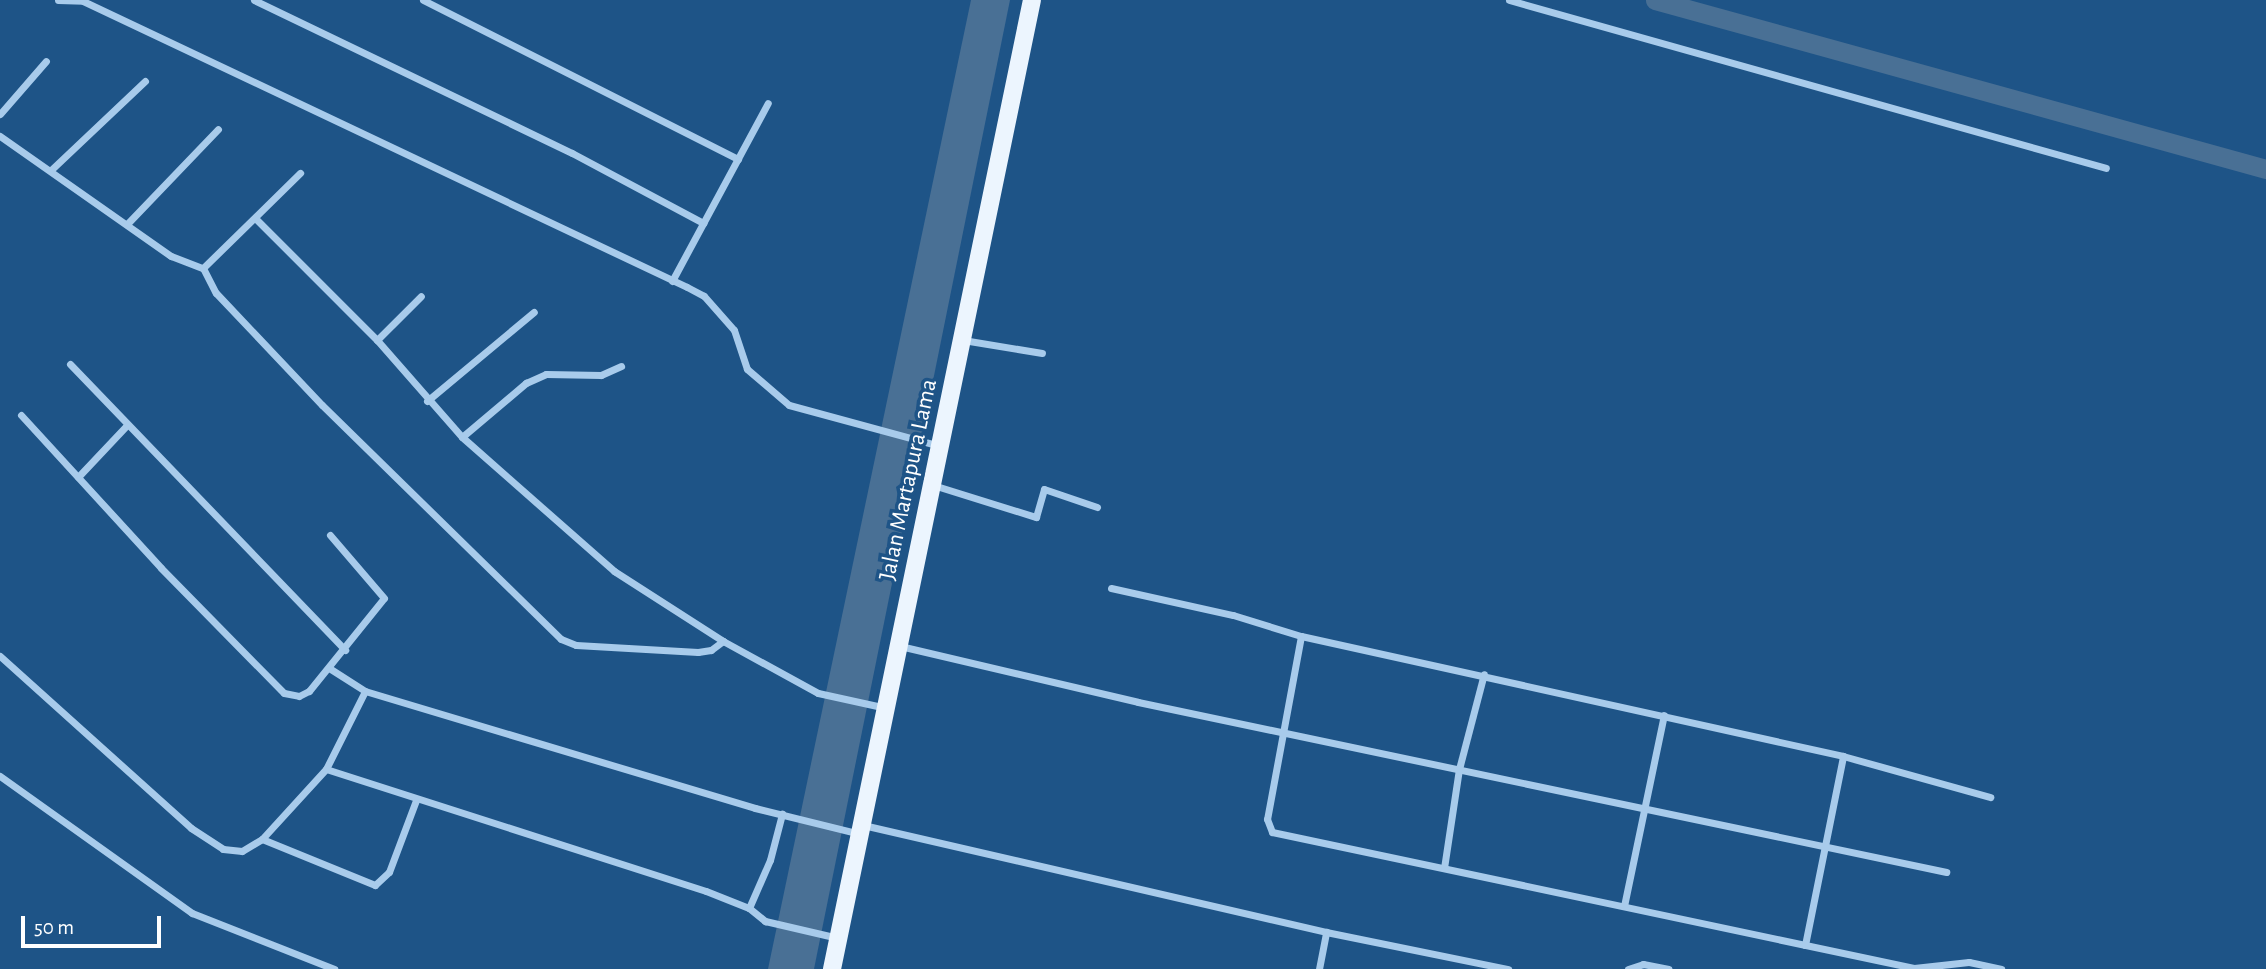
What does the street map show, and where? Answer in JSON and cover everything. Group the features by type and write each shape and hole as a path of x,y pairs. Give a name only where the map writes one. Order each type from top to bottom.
{"main road":[{"name":"Jalan Martapura Lama","path":"832,969 833,937 858,830 881,707 900,646 933,485 935,443 963,340 1032,0"}],"street":[{"path":"58,0 78,0 704,296 734,330 747,369 769,391 789,405 935,443"},
{"path":"254,0 572,153 703,223"},
{"path":"423,0 738,159"},
{"path":"1509,0 2106,168"},
{"path":"0,114 46,61"},
{"path":"52,169 145,81"},
{"path":"671,281 768,103"},
{"path":"128,223 218,129"},
{"path":"0,136 52,169 171,256 203,268 216,293 322,405 561,639 576,645 698,652 710,650 723,641"},
{"path":"203,268 257,220 300,173"},
{"path":"257,220 377,340 427,401 462,437 614,571 723,641 818,693 881,707"},
{"path":"377,340 421,296"},
{"path":"427,401 534,312"},
{"path":"963,340 1042,353"},
{"path":"70,364 345,650"},
{"path":"462,437 526,383 546,374 601,375 621,366"},
{"path":"21,415 284,693 299,696 309,691 345,650 384,598 330,535"},
{"path":"78,477 127,425"},
{"path":"933,485 1037,517 1044,489 1097,507"},
{"path":"1111,589 1245,618 1301,636 1484,674 1843,755 1990,797"},
{"path":"1301,636 1269,830 1913,968 1969,962 2001,969"},
{"path":"900,646 1643,810 1946,872"},
{"path":"0,656 191,828 223,849 243,851 262,839 326,769 365,691"},
{"path":"329,668 365,691 786,815 1508,969"},
{"path":"1444,868 1459,769 1484,674"},
{"path":"1624,906 1664,715"},
{"path":"1805,945 1822,846 1843,755"},
{"path":"326,769 416,800 636,867 749,908 765,921 833,937"},
{"path":"0,776 192,913 334,969"},
{"path":"262,839 375,885 389,872 416,800"},
{"path":"749,908 786,815"},
{"path":"1319,969 1326,932"},
{"path":"1628,969 1643,964 1669,969"}],"water":[{"path":"971,0 1010,0 814,969 768,969"}],"waterway":[{"path":"1655,0 2266,169"}]}
